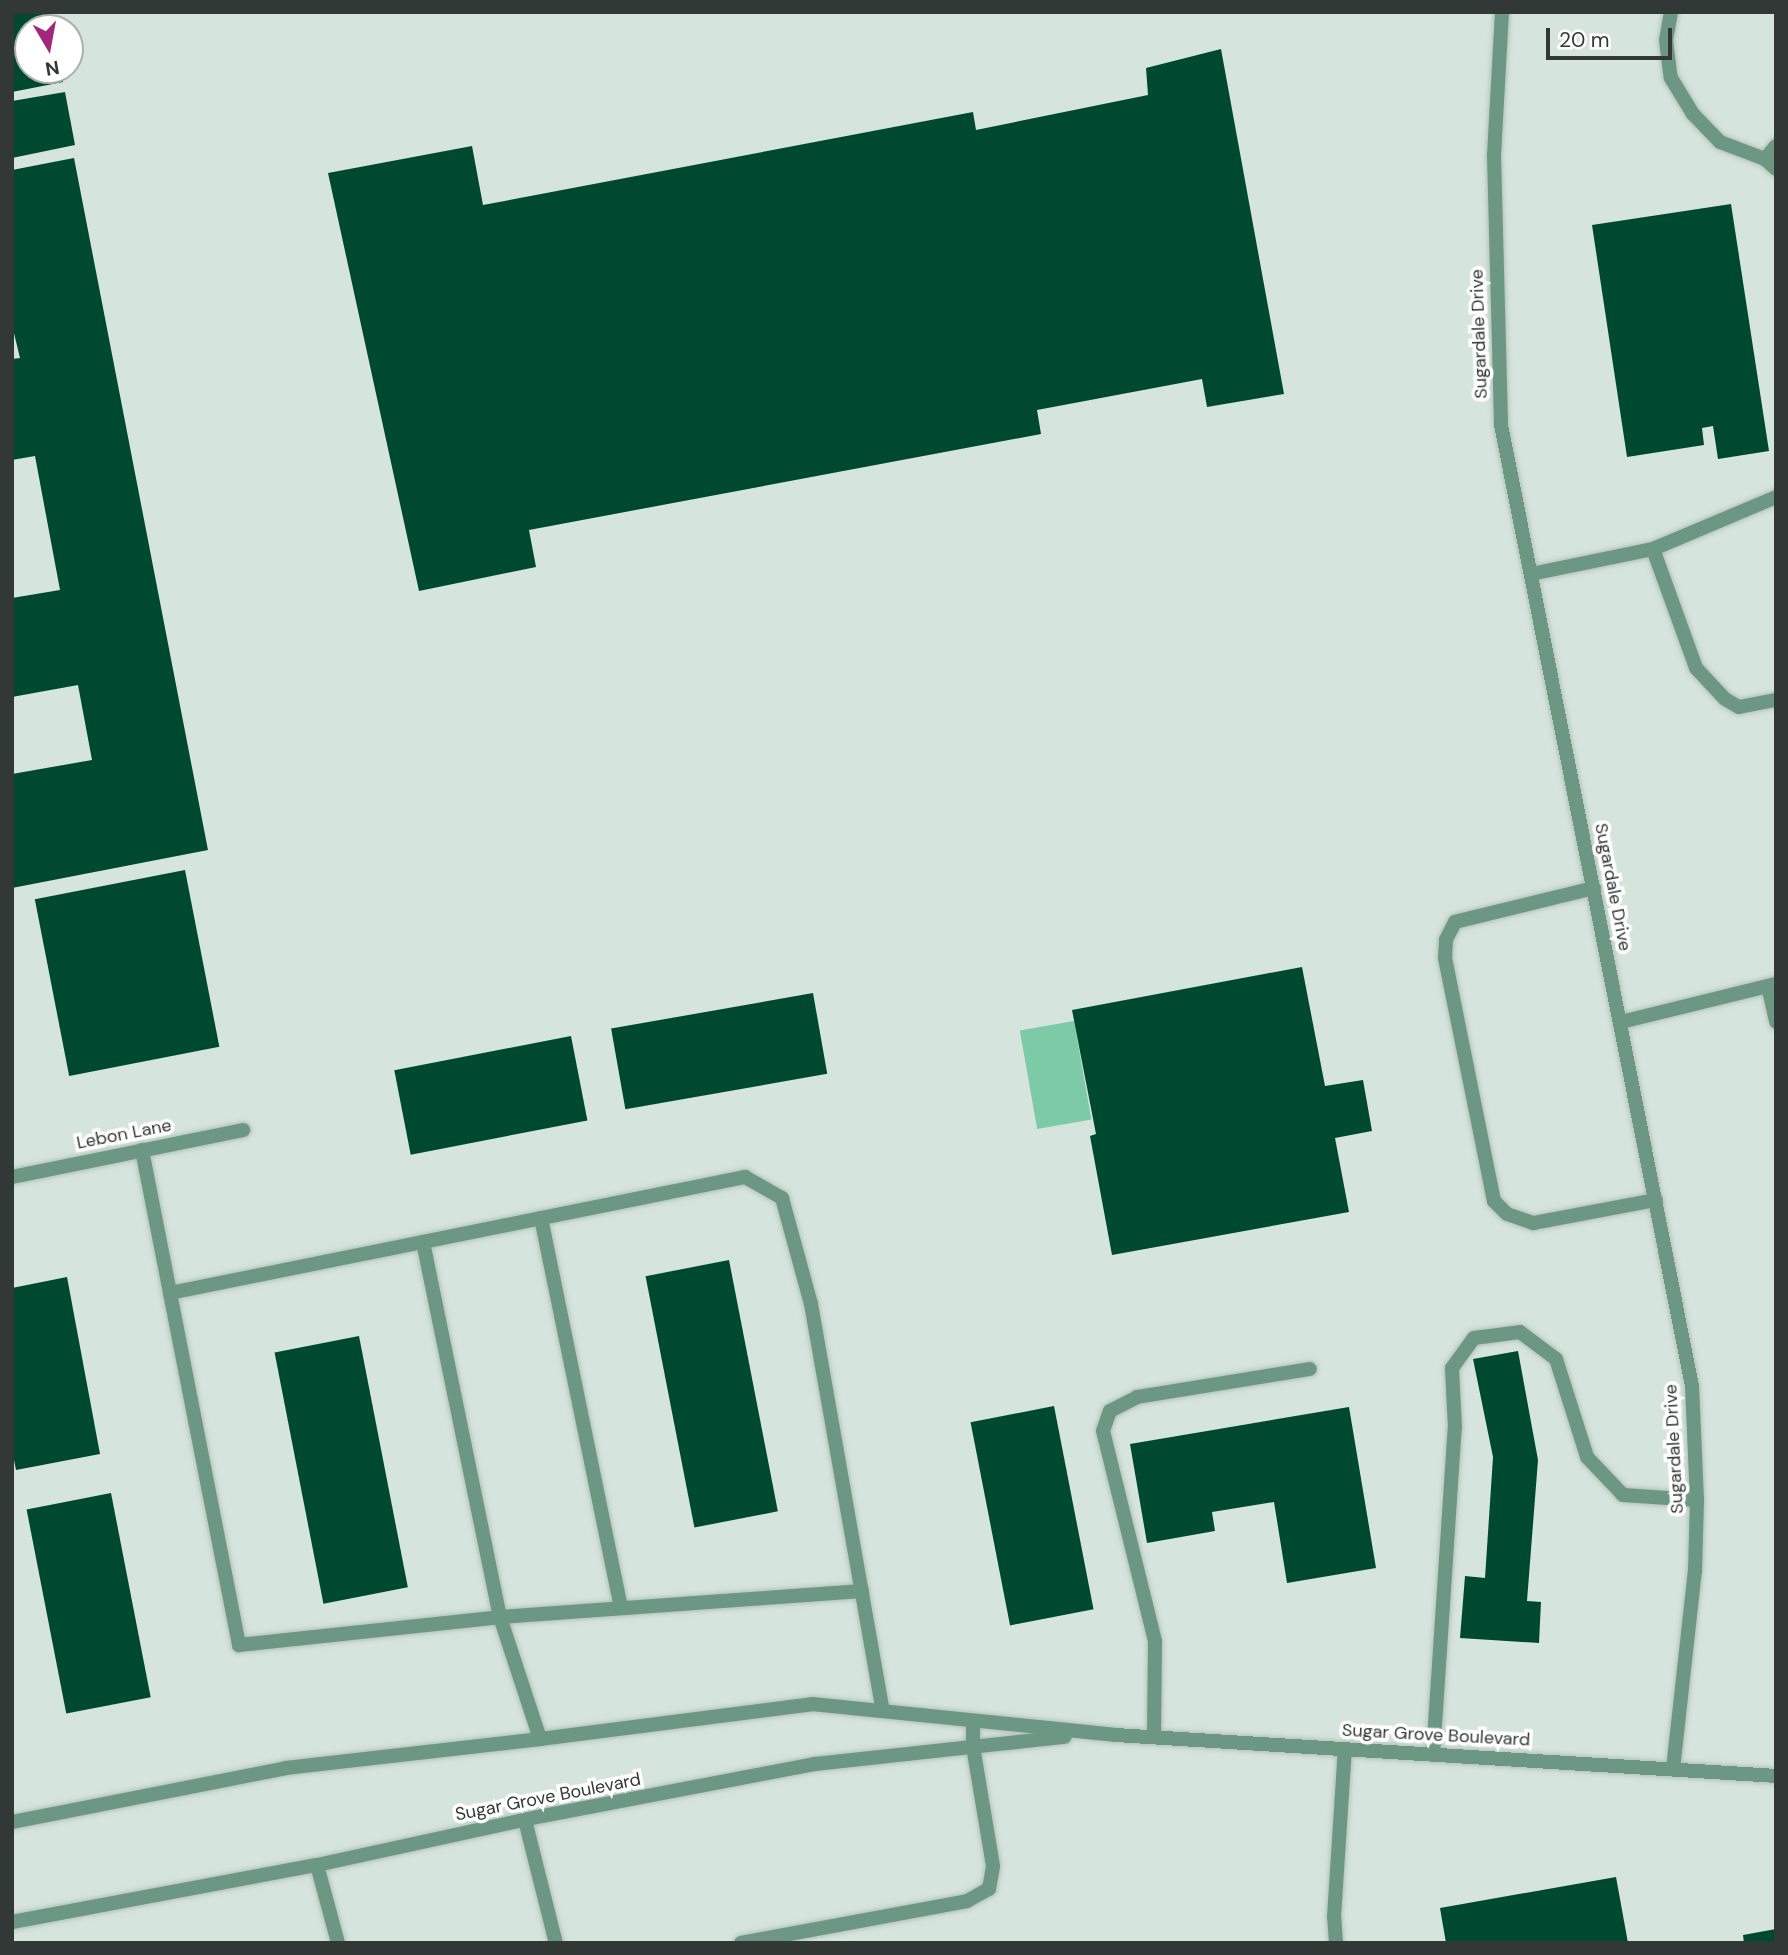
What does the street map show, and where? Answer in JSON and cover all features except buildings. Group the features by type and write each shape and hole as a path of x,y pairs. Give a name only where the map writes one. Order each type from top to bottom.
{"street":[{"name":"Sugardale Drive","path":"1503,12 1494,155 1501,425 1692,1386 1698,1500 1695,1570 1672,1768"},
{"path":"1671,12 1666,40 1671,78 1693,114 1720,142 1770,164 1776,146"},
{"path":"1531,574 1653,549 1776,497"},
{"path":"1653,549 1696,668 1725,699 1739,707 1776,700"},
{"path":"1594,888 1455,922 1446,940 1444,958 1493,1201 1507,1214 1533,1223 1656,1200"},
{"path":"1620,1022 1772,985 1776,1022"},
{"name":"Lebon Lane","path":"12,1177 243,1130"},
{"path":"142,1150 239,1645 500,1617 862,1591"},
{"path":"170,1293 746,1177 782,1198 811,1304 883,1711"},
{"path":"541,1218 621,1608"},
{"path":"423,1242 500,1617 540,1739"},
{"path":"1433,1755 1455,1429 1452,1368 1474,1338 1520,1332 1556,1359 1587,1457 1623,1495 1698,1500"},
{"path":"1154,1737 1155,1641 1103,1431 1110,1411 1138,1397 1310,1368"},
{"name":"Sugar Grove Boulevard","path":"12,1822 286,1768 812,1704 1094,1734 1776,1776"},
{"path":"741,1943 967,1901 989,1889 993,1866 974,1747 973,1721"},
{"name":"Sugar Grove Boulevard","path":"12,1922 317,1865 525,1820 815,1764 1094,1734"},
{"path":"1336,1943 1334,1917 1345,1749"},
{"path":"525,1820 556,1943"},
{"path":"317,1865 338,1943"}],"green space":[{"path":"1074,1021 1091,1119 1037,1129 1020,1031"}]}
